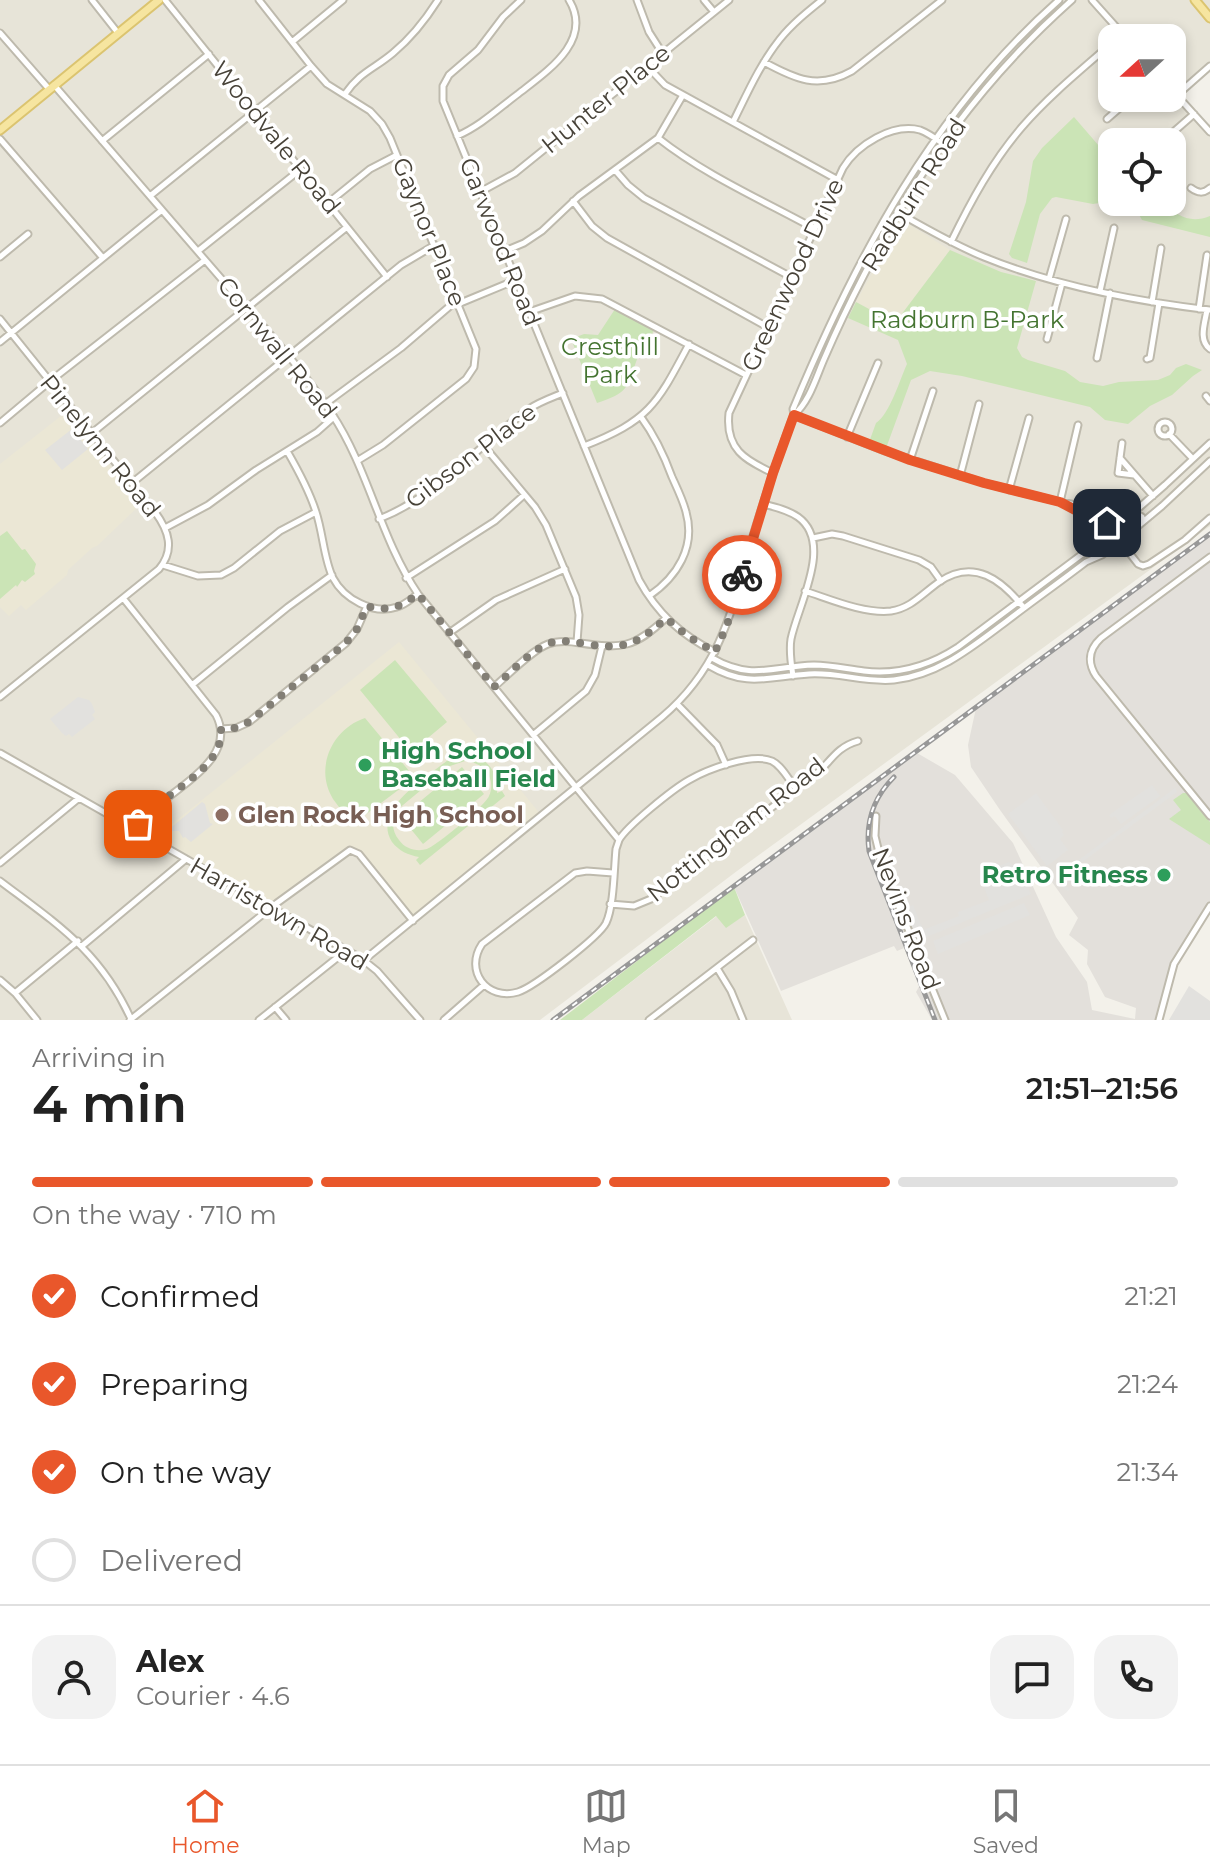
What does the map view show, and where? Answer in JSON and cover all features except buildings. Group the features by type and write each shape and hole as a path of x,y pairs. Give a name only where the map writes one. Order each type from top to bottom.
{"main road":[{"path":"0,130 159,0"},
{"path":"1195,0 1210,18"}],"street":[{"path":"92,0 118,33"},
{"name":"Woodvale Road","path":"165,0 387,277"},
{"name":"Gaynor Place","path":"259,0 327,84 364,106 377,117 388,133 476,349 471,373 462,383 383,445 357,461"},
{"path":"292,42 343,0"},
{"path":"345,94 358,77 405,42 438,0"},
{"path":"457,136 479,125 565,53 576,24 569,0"},
{"path":"637,0 649,32 663,54"},
{"path":"704,0 714,12"},
{"name":"Hunter Place","path":"480,192 515,173 729,0"},
{"path":"733,122 764,62 787,31 822,0"},
{"path":"764,62 805,80 821,81 839,77 852,71 942,0"},
{"name":"Radburn Road","path":"794,415 793,409 852,279 891,208 935,138 987,72 1059,0"},
{"name":"Radburn Road","path":"364,960 677,704 708,665 727,625 763,504 794,415 804,403 855,293 898,213 942,143 972,103 1005,65 1072,0"},
{"path":"1092,0 1111,24"},
{"name":"Garwood Road","path":"517,1 478,50 445,80 443,101 635,570 666,618 728,666 755,672 826,665 881,672 912,668 943,656 1109,534 1209,444"},
{"name":"Cornwall Road","path":"0,33 102,141 289,357 334,417 357,461 406,578 619,840"},
{"path":"102,141 209,54"},
{"path":"951,242 979,188 1014,137 1046,102 1098,56"},
{"path":"150,196 311,66"},
{"path":"647,66 665,85 838,180"},
{"path":"1186,87 1210,66"},
{"path":"505,251 542,231 573,201 658,138 683,95"},
{"path":"1186,105 1210,132"},
{"path":"1107,119 1115,112"},
{"path":"1178,128 1194,114"},
{"name":"Greenwood Drive","path":"773,473 746,459 736,448 730,435 729,413 843,168 876,138 896,131 916,129 942,143"},
{"path":"658,138 680,155 815,229"},
{"path":"0,139 103,258"},
{"path":"328,203 370,169 397,155"},
{"path":"198,251 301,169"},
{"path":"615,170 644,198 793,278"},
{"path":"1191,188 1203,192 1210,188"},
{"path":"573,201 592,226 614,242 769,328"},
{"path":"891,208 951,242 1049,279 1208,310 1202,337 1210,349"},
{"path":"0,342 162,210"},
{"path":"1049,279 1066,219"},
{"path":"92,433 347,227"},
{"path":"1100,291 1114,228"},
{"path":"0,257 28,234"},
{"path":"132,483 387,277 435,245"},
{"path":"1147,359 1150,358 1161,248"},
{"path":"1199,309 1207,255"},
{"path":"0,423 205,260"},
{"path":"325,404 458,302 516,280"},
{"path":"1047,339 1062,283"},
{"path":"1097,358 1110,293"},
{"path":"529,312 566,298 581,296 609,301 746,375"},
{"name":"Pinelynn Road","path":"0,319 162,521 169,548 163,565"},
{"path":"584,446 614,434 641,417 662,394 689,344"},
{"path":"847,437 878,363"},
{"path":"910,460 933,391"},
{"name":"Gibson Place","path":"379,519 414,503 527,410 563,393"},
{"path":"960,476 979,404"},
{"path":"794,415 910,460 1009,490 1119,513 1138,513 1142,517 1141,524"},
{"path":"165,528 208,505 317,432 334,417"},
{"path":"641,417 662,452 686,510 688,528 681,563 670,578 649,596"},
{"path":"1009,490 1029,418"},
{"path":"1060,502 1078,425"},
{"path":"1169,434 1193,459"},
{"path":"1122,443 1118,473 1135,475"},
{"path":"484,446 535,507 546,525 578,606 577,642"},
{"path":"287,451 305,483 316,512 332,575 346,594 376,609 392,609 418,594"},
{"path":"1120,458 1153,496"},
{"path":"708,665 733,677 748,680 826,674 881,681 915,676 940,667 1086,562 1102,555 1210,461"},
{"path":"1178,473 1177,483 1186,483"},
{"path":"1165,485 1174,485 1175,494"},
{"path":"406,578 495,521 524,495"},
{"path":"1060,502 1102,519 1107,523 1109,540 1119,542"},
{"path":"763,504 798,517 813,538 814,558 792,638 793,676"},
{"path":"0,697 163,565 198,576 221,575 280,531 316,512"},
{"path":"1119,542 1138,564 1146,565 1185,540 1210,518"},
{"path":"813,538 838,534 919,560 931,567 941,581"},
{"path":"1210,557 1101,638 1093,647 1090,658 1096,676 1210,816"},
{"path":"449,633 496,600 565,569"},
{"path":"805,591 866,609 889,611 911,604 941,581 962,573 986,575 1007,587 1024,608"},
{"path":"192,685 332,575"},
{"path":"123,598 216,715 221,729 221,743 211,761 148,812 134,830"},
{"path":"221,729 236,728 249,722 346,643 357,629 367,606"},
{"path":"494,687 544,645 558,641 624,645 651,632 666,618"},
{"path":"533,735 586,691 595,675 602,646"},
{"path":"912,668 915,676"},
{"path":"677,704 713,741 726,765"},
{"name":"Nottingham Road","path":"610,904 634,906 651,899 821,770 830,757 858,741"},
{"name":"Harristown Road","path":"1,755 364,960 420,1020"},
{"path":"613,873 575,873 482,944 476,954 475,965 484,985 503,993 528,987 600,932 607,919 619,840 626,829 681,785 726,765 766,759 779,767 796,789"},
{"path":"0,863 79,798"},
{"name":"Nevins Road","path":"876,816 875,836 882,865 945,1020"},
{"path":"0,881 80,944 115,988 131,1020 345,852 353,850 359,854 413,921"},
{"path":"15,993 186,859"},
{"path":"1159,1020 1174,964 1210,906"},
{"path":"649,1020 753,940"},
{"path":"259,1020 347,950"},
{"path":"717,968 743,1020"},
{"path":"0,980 37,1020"},
{"path":"444,1020 484,985"},
{"path":"275,1007 286,1020"}],"shaded area":[{"path":"0,0 1210,0 1210,66 1186,87 1186,24 1098,24 1098,112 1186,112 1186,105 1206,127 1210,124 1210,526 737,871 540,1020 0,1020"},
{"path":"900,223 908,224 950,250 895,323 856,302"},
{"path":"66,412 141,504 26,610 21,605 9,616 0,607 0,464"},
{"path":"72,429 88,449 62,470 45,450"},
{"path":"1210,536 1210,905 1169,973 1159,1020 932,1020 916,992 920,985 904,948 897,951 894,946 781,991 734,887 917,753 955,775 1013,843 1056,937 1087,982 1092,1010 1135,1019 1136,1008 1105,997 1087,964 1088,950 1069,935 1078,918 971,767 968,745 976,708"},
{"name":"Glen Rock High School","path":"399,642 541,815 413,921 353,850 272,908 152,840"},
{"path":"78,697 89,700 95,719 72,737 69,734 66,736 50,719"},
{"path":"1152,785 1160,796 1121,824 1115,816 1111,818 1109,815"},
{"path":"1175,788 1177,792 1058,880 1056,877"},
{"path":"1036,793 1063,830 1064,835 1060,839 1068,850 1047,866 1008,814"},
{"path":"202,802 213,824 191,842 183,838 179,831 167,831"},
{"path":"1009,862 1020,866 1031,894 917,941 904,909 913,905 923,930 959,916 958,912 989,900 979,874"},
{"path":"1058,880 1070,889 1068,891 1056,882"},
{"path":"1024,903 1030,915 938,954 933,941"},
{"path":"745,915 792,1020 582,1020 717,916 726,927"},
{"path":"1189,986 1210,1001 1210,1020 1169,1020"}],"green space":[{"path":"1074,117 1098,145 1098,203 1052,198 1040,214 1027,263 1009,254 1026,202 1033,161"},
{"path":"1140,216 1196,219 1210,216 1210,237 1142,220"},
{"name":"Radburn B-Park","path":"950,250 1001,272 1036,281 1017,348 1028,360 1065,371 1080,382 1103,386 1158,380 1186,364 1202,370 1172,395 1150,406 1128,424 1105,420 1090,407 930,371 911,380 885,451 868,445 907,364 898,340 848,318 856,302 895,323"},
{"name":"Cresthill Park","path":"617,306 656,327 624,389 597,403 571,339 584,334 598,335"},
{"path":"7,531 36,564 35,574 25,582 22,580 0,599 0,536"},
{"path":"395,660 447,722 411,752 360,690"},
{"name":"High School Baseball Field","path":"365,718 410,772 409,782 353,824 333,799 325,775 326,763 335,740 353,723"},
{"path":"458,755 482,759 492,770 497,793 502,791 505,796 420,865 416,860 419,857 404,852 392,842 388,830 389,818 404,795","holes":["472,762 483,768 490,777 491,789 486,801 427,849 404,846 394,829 397,810 450,766"]},
{"path":"462,767 484,794 423,844 401,817"},
{"path":"1187,793 1210,822 1210,845 1169,819 1181,810 1173,800"},
{"path":"734,887 745,915 726,928 716,916 582,1020 560,1020"}],"railway":[{"path":"553,1020 1210,534"},
{"path":"894,777 872,811 868,830 869,851 935,1020"}],"way so far":[{"path":"138,824 148,812 211,761 221,743 221,729 236,728 249,722 346,643 362,621 367,606 392,609 418,594 494,687 538,649 551,643 624,645 645,636 666,618 689,637 715,652 742,575"}],"place":[{"name":"High School Baseball Field","path":"365,765"},
{"name":"Glen Rock High School","path":"222,815"},
{"name":"Retro Fitness","path":"1164,875"}],"route":[{"path":"742,575 794,415 910,460 1060,502 1107,523"}]}
